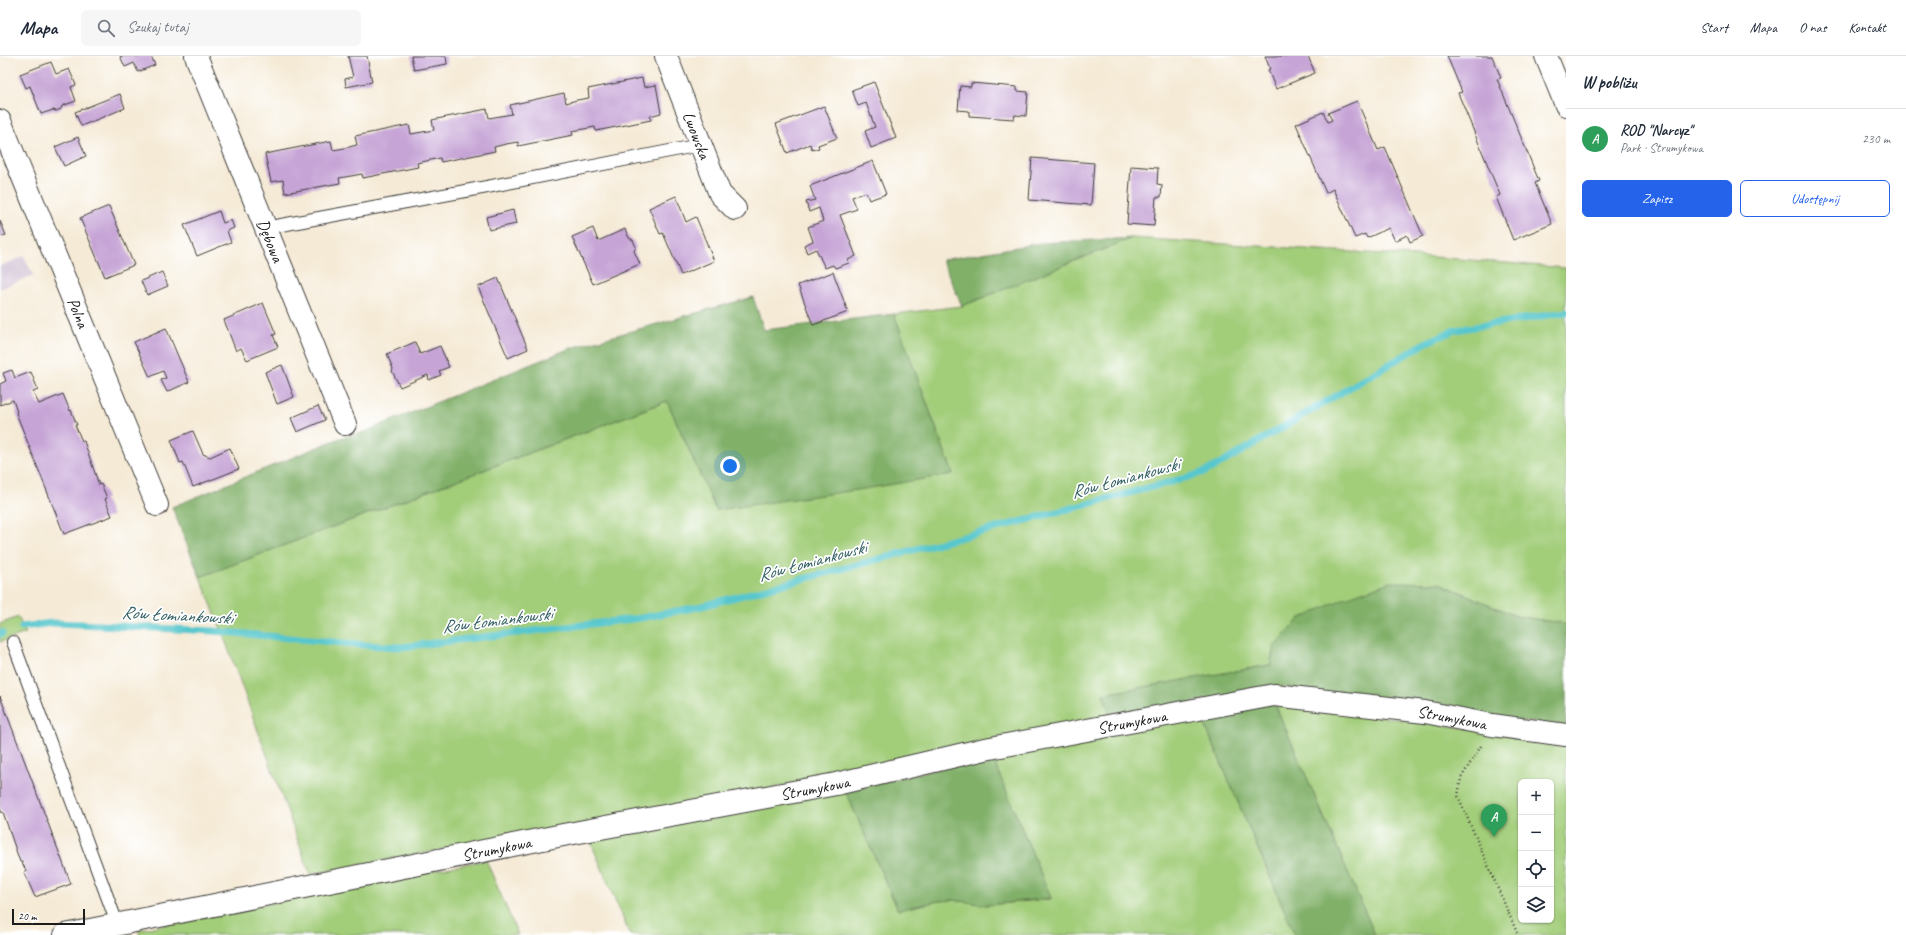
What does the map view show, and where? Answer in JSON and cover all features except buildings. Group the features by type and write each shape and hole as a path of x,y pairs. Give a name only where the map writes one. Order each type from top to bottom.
{"street":[{"name":"Dębowa","path":"196,56 264,228 345,424"},
{"name":"Lwowska","path":"666,56 720,194 735,209"},
{"path":"1546,56 1566,105"},
{"name":"Polna","path":"0,121 157,504"},
{"name":"Strumykowa","path":"65,935 118,926 563,835 836,784 985,749 1274,695 1296,696 1426,712 1492,725 1566,735"}],"lane":[{"path":"264,228 487,187 700,144"},
{"path":"13,642 118,926"}],"path":[{"path":"1482,743 1461,778 1458,796 1518,935"}],"shaded area":[{"path":"24,256 33,275 0,289 0,266"}],"green space":[{"path":"1132,238 1447,258 1566,268 1566,624 1516,616 1439,583 1274,647 1270,665 1104,694 1111,719 719,799 310,874 220,626 200,577 667,401 716,510 953,474 894,314 962,306"},
{"path":"1132,238 962,306 942,260 1041,243"},
{"path":"753,297 764,330 894,314 953,474 864,489 716,510 667,401 200,577 172,507 340,438 359,434 571,348"},
{"path":"1390,582 1439,583 1516,616 1566,624 1566,727 1274,686 1111,719 1103,694 1270,665 1274,647 1299,619 1343,599"},
{"path":"18,617 26,633 0,642 0,624"},
{"path":"1274,702 1566,742 1566,935 1375,935"},
{"path":"1274,702 1375,935 1295,935 1201,716"},
{"path":"1201,716 1295,935 630,935 589,838 845,790 898,910 939,901 954,900 987,905 1051,899 992,757"},
{"path":"992,757 1051,898 987,905 954,900 939,901 898,910 845,790"},
{"path":"486,860 518,935 140,935 138,930"}],"waterway":[{"name":"Rów Łomiankowski","path":"22,627 52,623 213,631 401,647 641,618 698,607 1205,472 1427,342 1455,330 1566,312"}],"place":[{"name":"ROD \"Narcyz\"","path":"1494,837"}]}
